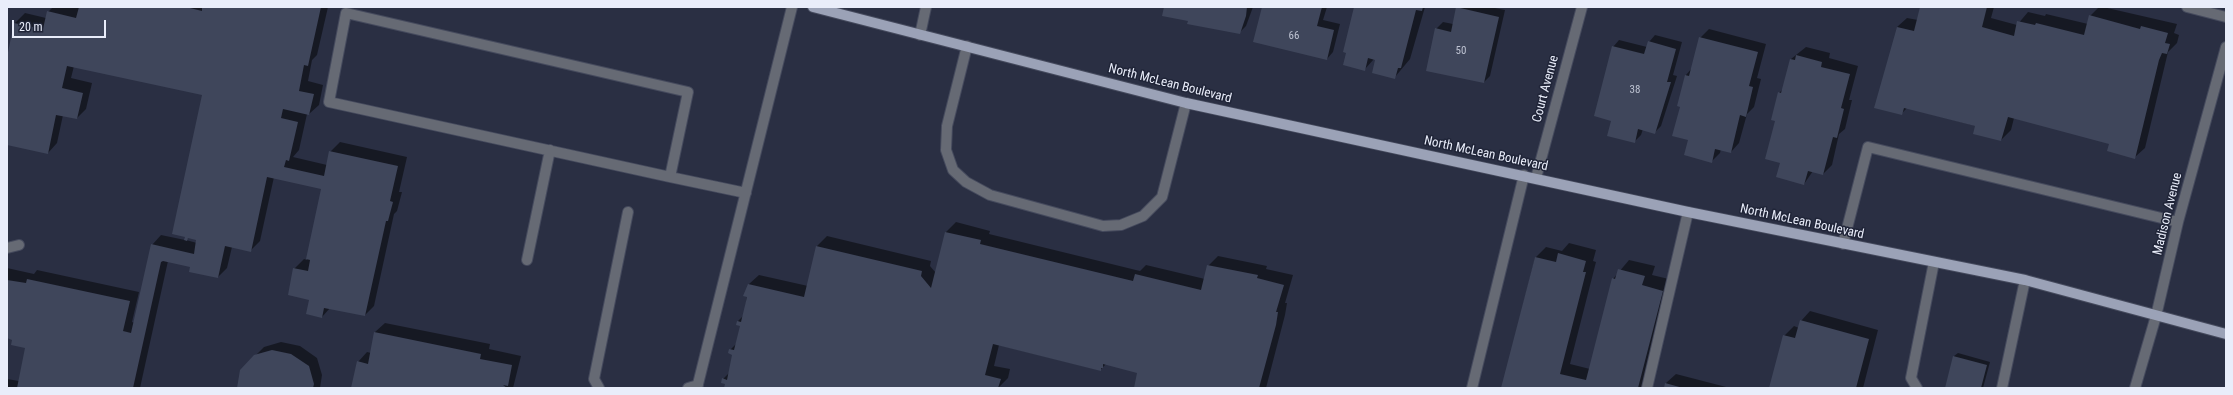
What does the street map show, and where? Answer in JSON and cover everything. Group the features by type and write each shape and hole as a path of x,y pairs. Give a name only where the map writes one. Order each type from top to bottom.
{"main road":[{"name":"North McLean Boulevard","path":"813,7 1186,103 1524,175 1688,212 2025,280 2226,334"}],"street":[{"path":"694,387 746,193 792,7"},
{"path":"920,34 926,7"},
{"name":"Court Avenue","path":"1536,178 1582,7"},
{"path":"2187,7 2226,17"},
{"path":"670,177 688,92 346,10 329,102 670,177 746,193"},
{"path":"967,46 947,126 946,150 953,170 966,182 990,195 1103,226 1121,224 1143,216 1162,197 1186,103"},
{"name":"Madison Avenue","path":"2135,388 2156,316 2178,222 2226,46"},
{"path":"1843,244 1868,147 2178,222"},
{"path":"527,260 550,150"},
{"path":"1472,388 1524,175"},
{"path":"599,388 594,379 628,212"},
{"path":"1647,388 1688,212"},
{"path":"7,248 19,245"},
{"path":"1917,388 1911,378 1934,262"},
{"path":"2002,388 2025,280"}],"building":[{"path":"79,7 186,7 202,11 202,7 321,7 308,66 304,65 299,91 314,94 309,115 283,109 281,118 298,122 289,161 286,160 284,167 324,176 329,151 398,166 390,201 393,202 388,221 386,221 365,316 324,308 322,318 306,314 309,300 288,295 293,268 308,271 310,260 306,259 321,189 267,177 251,252 225,246 218,278 189,272 190,267 163,261 161,262 133,388 17,388 25,348 11,345 12,340 7,338 7,280 26,283 27,279 130,301 123,331 131,333 151,244 194,254 196,240 188,238 187,241 184,240 185,237 172,234 202,95 67,66 62,88 83,93 77,119 56,115 48,154 7,145 7,57 14,23 43,29 47,11 76,18"},
{"path":"1164,7 1247,7 1246,16 1240,34 1187,24 1188,21 1162,16"},
{"path":"1262,7 1322,7 1317,26 1334,30 1327,60 1253,42"},
{"path":"1354,7 1423,7 1422,11 1416,10 1401,68 1398,68 1395,79 1372,73 1375,60 1368,58 1365,71 1343,65 1346,53 1343,52"},
{"path":"1456,7 1499,17 1484,83 1426,71 1435,28 1451,32"},
{"path":"1920,7 1987,7 1982,27 2014,36 2017,21 2035,25 2036,23 2084,35 2089,15 2140,29 2141,26 2168,33 2165,43 2170,44 2167,54 2162,53 2159,60 2135,159 2107,151 2109,144 2008,117 2001,141 1973,134 1975,126 1904,108 1902,115 1874,108 1897,27 1914,31"},
{"path":"1699,37 1758,52 1749,86 1753,87 1746,117 1740,115 1731,153 1715,149 1712,163 1684,155 1688,140 1672,136 1680,107 1677,106 1685,75 1689,76"},
{"path":"1648,41 1676,49 1667,82 1671,82 1655,134 1638,129 1635,143 1607,136 1611,121 1594,116 1612,46 1644,54"},
{"path":"1796,55 1822,62 1821,67 1850,74 1841,108 1844,109 1837,138 1833,137 1823,175 1808,171 1804,185 1776,177 1780,163 1765,159 1775,121 1771,120 1778,92 1781,93 1790,59 1795,60"},
{"path":"945,232 981,240 980,244 1133,281 1135,274 1201,290 1207,265 1258,275 1257,278 1284,285 1276,312 1278,312 1276,325 1259,388 1134,388 1137,373 1103,364 1101,371 993,344 985,375 1001,379 998,388 724,388 725,384 721,383 722,378 727,380 732,355 728,353 729,349 734,350 740,326 736,325 737,321 741,322 747,297 743,296 748,284 804,297 816,246 922,271 921,276 931,288"},
{"path":"1558,253 1586,261 1583,272 1586,272 1560,374 1586,380 1612,278 1615,279 1618,269 1645,276 1642,285 1663,291 1638,388 1501,388 1535,257 1556,262"},
{"path":"1800,320 1869,339 1856,388 1769,388 1783,335 1795,338"},
{"path":"374,332 481,354 480,359 512,365 508,386 503,385 507,388 351,388 357,361 368,364"},
{"path":"272,350 291,354 309,366 314,384 313,388 237,388 240,370 254,355"},
{"path":"1953,356 1987,365 1981,388 1945,388"},
{"path":"1665,383 1683,388 1664,388"}]}
